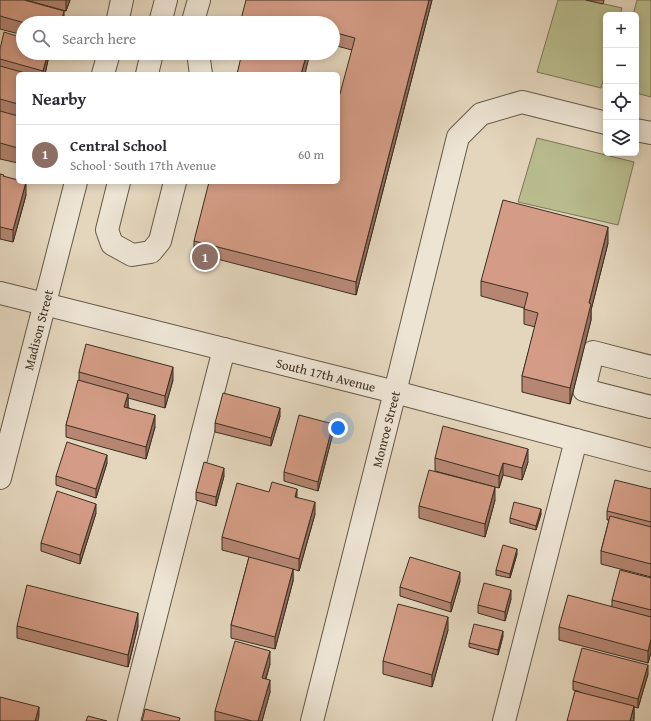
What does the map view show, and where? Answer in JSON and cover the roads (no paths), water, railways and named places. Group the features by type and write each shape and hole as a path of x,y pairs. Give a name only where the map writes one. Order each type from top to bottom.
{"street":[{"path":"119,16 122,0"},
{"path":"162,16 166,0"},
{"path":"194,16 199,0"},
{"path":"104,72 107,60"},
{"path":"147,72 150,60"},
{"path":"199,60 201,72"},
{"name":"Monroe Street","path":"312,721 458,138 481,114 522,102 603,122"},
{"path":"639,131 651,134"},
{"name":"Madison Street","path":"0,478 75,184"},
{"path":"118,184 106,230 112,244 132,255 150,252 160,240 174,184"},
{"name":"South 17th Avenue","path":"0,293 395,392 651,460"},
{"path":"129,721 224,349"},
{"path":"651,367 593,352 584,390 651,407"},
{"path":"504,721 576,440"}],"place":[{"name":"Central School","path":"205,257"}]}
